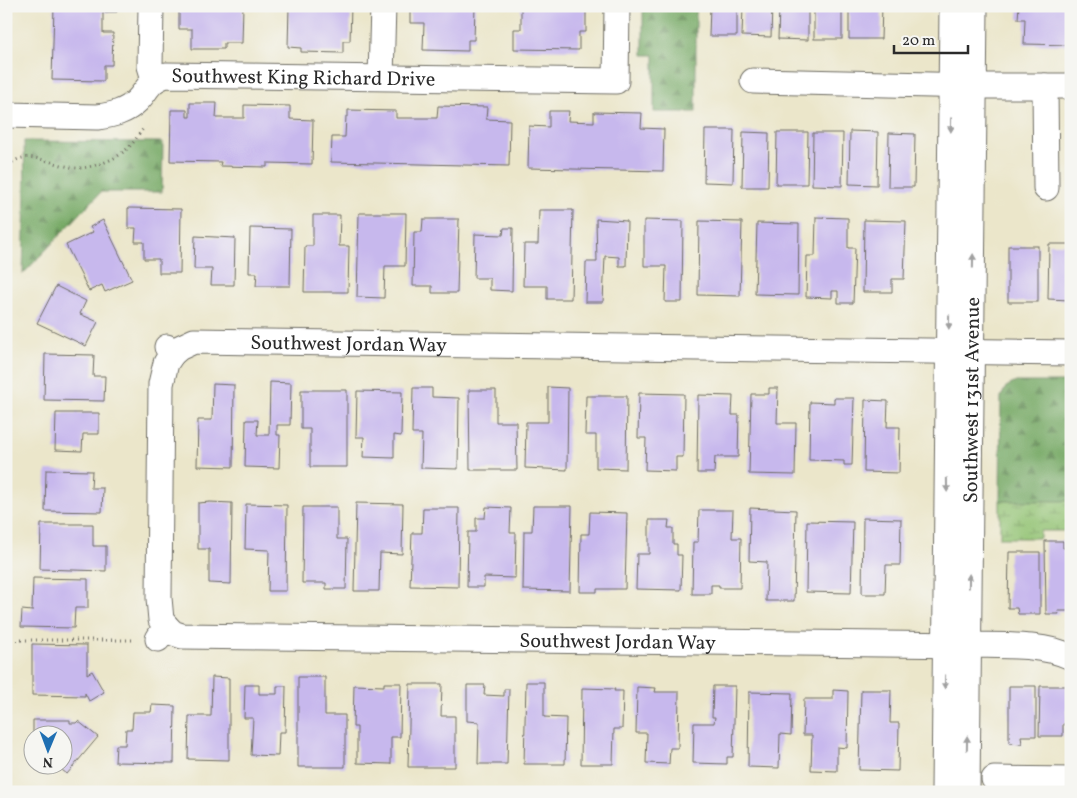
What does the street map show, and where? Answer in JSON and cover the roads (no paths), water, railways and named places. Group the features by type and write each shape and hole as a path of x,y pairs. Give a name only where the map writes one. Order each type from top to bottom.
{"street":[{"path":"151,6 150,66 154,79"},
{"path":"381,77 382,6"},
{"name":"Southwest King Richard Drive","path":"6,115 97,117 110,115 121,112 137,101 154,79 166,75 616,81 618,6"},
{"name":"Southwest 131st Avenue","path":"952,6 963,86"},
{"name":"Southwest 131st Avenue","path":"944,792 957,644 963,86 975,6"},
{"path":"753,81 963,86 1071,86"},
{"path":"1045,86 1046,188"},
{"name":"Southwest Jordan Way","path":"1071,353 194,341 170,351 161,384 159,598 162,633 173,633 182,636 957,644 1036,648 1061,652 1071,657"},
{"name":"Southwest 131st Avenue","path":"957,644 967,792"},
{"path":"994,779 1071,780"}]}
